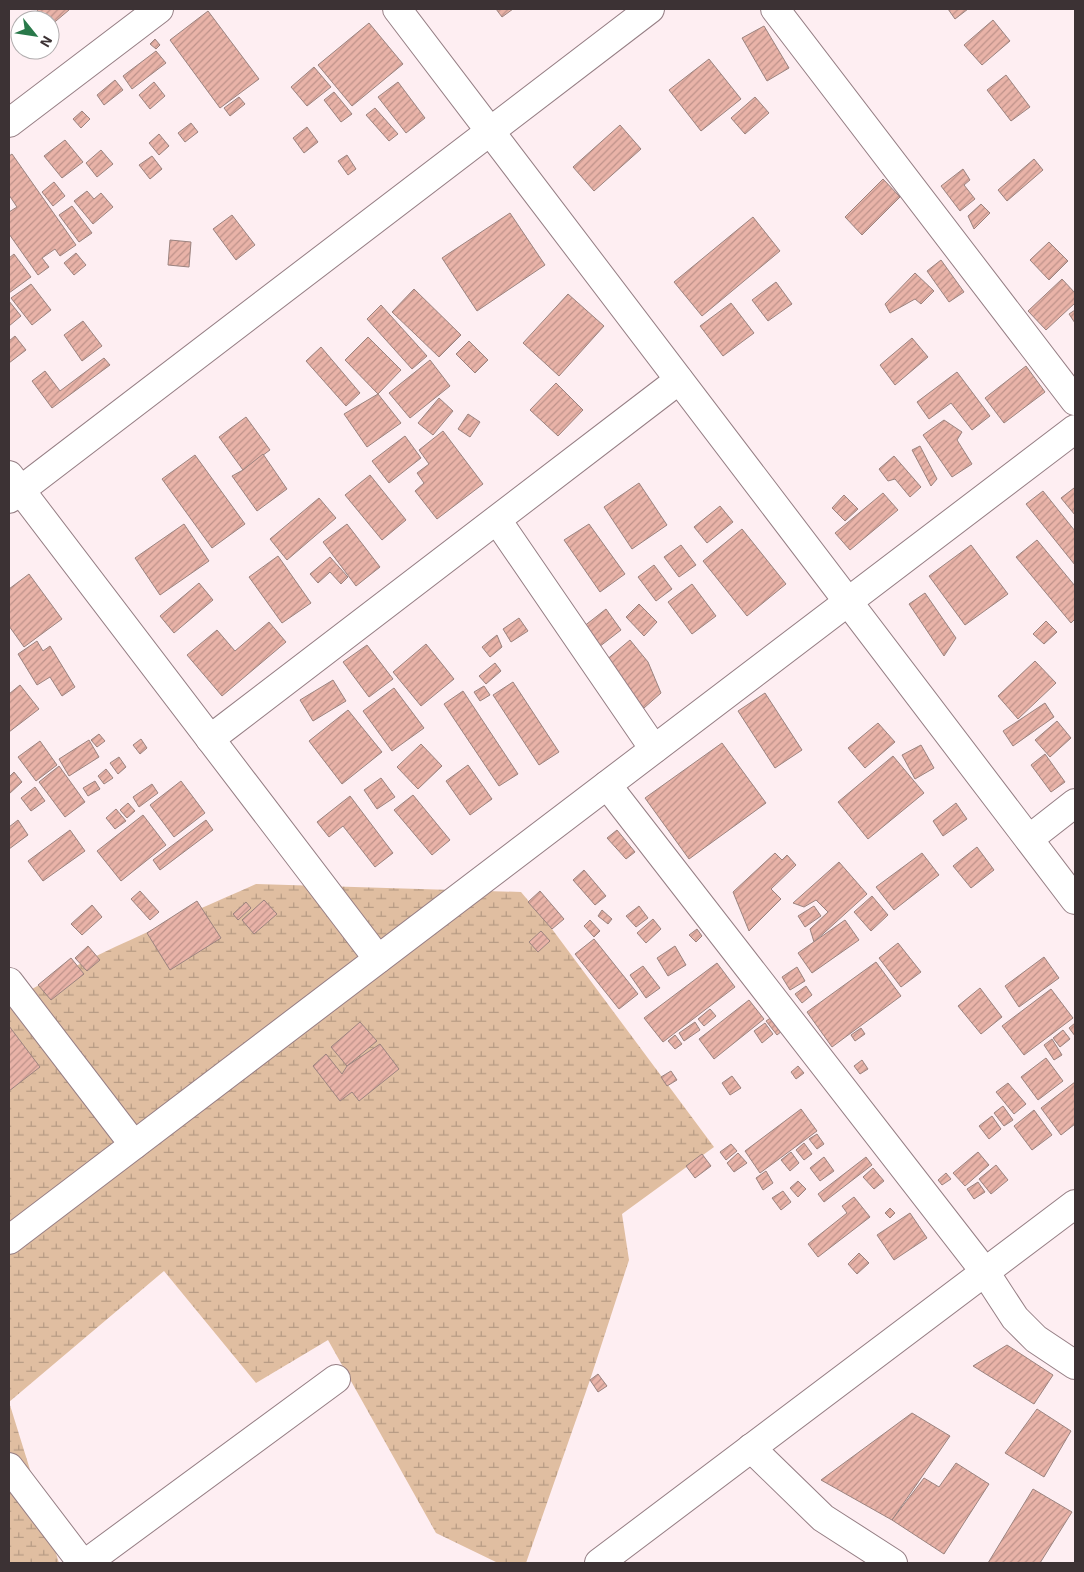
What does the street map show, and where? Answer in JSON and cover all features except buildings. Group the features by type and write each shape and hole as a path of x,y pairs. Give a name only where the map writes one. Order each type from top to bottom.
{"street":[{"path":"9,123 158,9"},
{"path":"397,9 1075,900"},
{"path":"378,960 210,739 13,488 650,9"},
{"path":"775,9 1075,401"},
{"path":"210,739 679,380"},
{"path":"9,1240 1075,429"},
{"path":"497,520 654,749"},
{"path":"607,785 984,1272 1014,1318 1036,1339 1075,1365"},
{"path":"1029,839 1075,803"},
{"path":"9,982 134,1145"},
{"path":"599,1563 1075,1204"},
{"path":"86,1563 336,1379"},
{"path":"751,1448 823,1518 893,1563"},
{"path":"9,1467 82,1563"}],"green space":[{"path":"256,884 521,892 552,929 714,1147 622,1214 629,1260 590,1380 526,1563 498,1563 436,1533 328,1340 256,1383 164,1271 9,1402 9,1002 100,954"},
{"path":"9,1402 59,1563 9,1563"}]}
